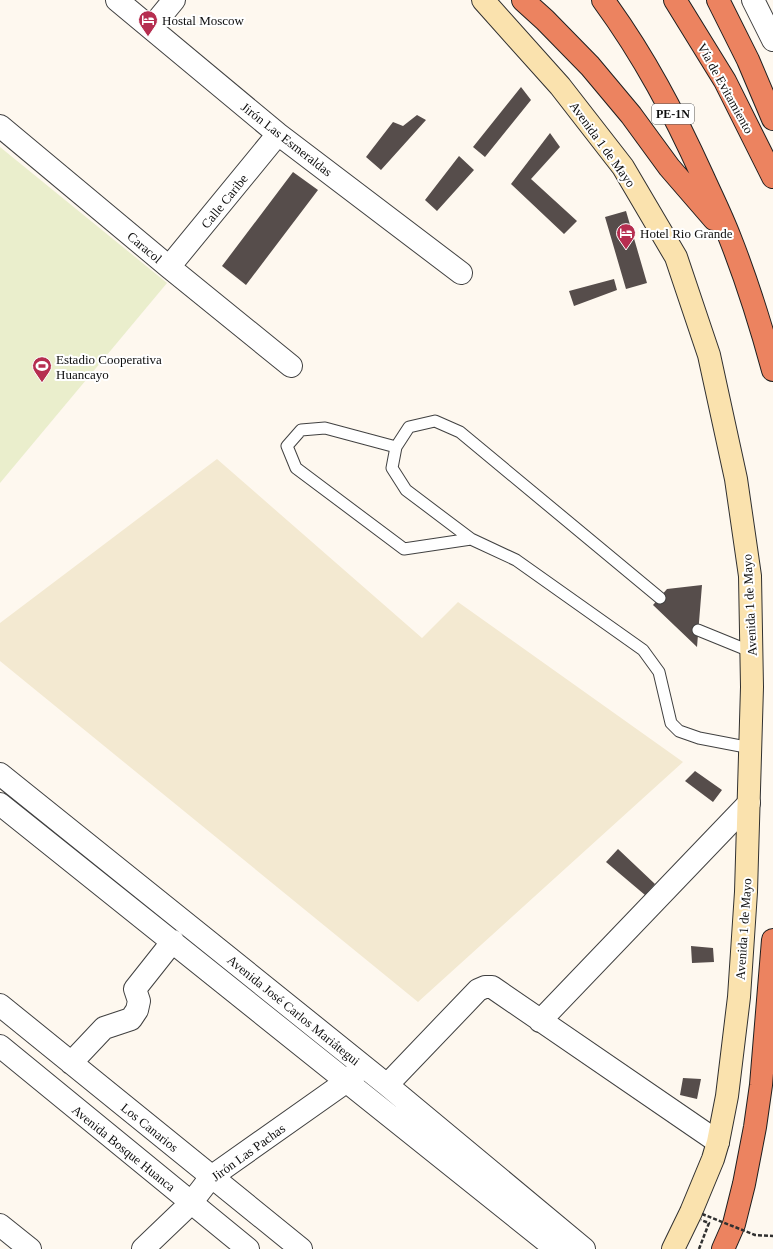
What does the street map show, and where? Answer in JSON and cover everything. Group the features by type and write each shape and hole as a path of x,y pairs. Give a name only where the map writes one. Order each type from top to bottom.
{"highway":[{"path":"523,0 590,66 631,115 669,167 730,237"},
{"name":"PE-1N","path":"603,0 625,30 655,80 679,125 730,237 762,330 773,370"},
{"name":"Vía de Evitamiento","path":"675,0 725,81 773,177"},
{"path":"718,0 748,60 773,119"},
{"path":"722,1249 735,1217 744,1184 755,1127 761,1085 773,940"}],"main road":[{"name":"Avenida 1 de Mayo","path":"483,0 560,86 623,167 676,257 709,356 736,479 750,576 752,652 750,802 739,997 727,1096 718,1142 713,1159 691,1212 673,1249"}],"street":[{"name":"Jirón Las Esmeraldas","path":"117,0 278,134 461,273"},
{"path":"151,28 174,0"},
{"path":"753,0 773,40"},
{"name":"Caracol","path":"0,126 169,267 291,366"},
{"name":"Calle Caribe","path":"169,267 278,134"},
{"name":"Avenida José Carlos Mariátegui","path":"0,774 387,1085 584,1249"},
{"path":"540,1021 750,802"},
{"name":"Avenida José Carlos Mariátegui","path":"0,804 556,1249"},
{"path":"71,1063 104,1028 131,1019 137,1010 138,1000 135,989 173,941"},
{"path":"387,1085 478,990 485,987 492,987 718,1142"},
{"name":"Los Canarios","path":"0,1005 301,1249"},
{"path":"21,1063 42,1039"},
{"name":"Avenida Bosque Huanca","path":"0,1046 248,1249"},
{"name":"Jirón Las Pachas","path":"143,1249 191,1203 211,1177 347,1081 363,1066"},
{"path":"0,1225 30,1249"}],"lane":[{"path":"660,598 460,432 435,421 409,427 396,447 392,468 406,490 471,539 516,560 643,650 659,672 671,723 679,731 699,738 751,748"},
{"path":"396,447 325,428 301,430 287,446 296,468 404,549 471,539"},
{"path":"698,630 752,652"}],"path":[{"path":"702,1214 755,1235 773,1236"},
{"path":"699,1249 709,1223 701,1220"}],"shaded area":[{"path":"217,459 422,638 458,602 683,762 418,1002 0,661 0,623"}],"green space":[{"name":"Estadio Cooperativa Huancayo","path":"0,147 167,283 0,483"}],"building":[{"path":"521,87 531,100 485,157 473,147"},
{"path":"417,115 426,120 381,170 366,157 393,122 403,126"},
{"path":"550,133 560,147 531,179 577,221 564,234 511,184"},
{"path":"459,156 474,170 437,211 425,200"},
{"path":"293,172 318,190 246,285 222,266"},
{"name":"Hotel Rio Grande","path":"626,211 647,283 626,289 605,217"},
{"path":"614,279 617,290 574,306 569,291"},
{"path":"702,585 697,647 653,605 667,589"},
{"path":"695,771 722,790 713,802 685,781"},
{"path":"618,849 655,884 645,895 606,862"},
{"path":"691,946 713,948 714,962 692,963"},
{"path":"683,1078 701,1079 697,1099 680,1095"}],"place":[{"name":"Hostal Moscow","path":"148,37"},
{"name":"Hotel Rio Grande","path":"626,250"},
{"name":"Estadio Cooperativa Huancayo","path":"42,383"}]}
